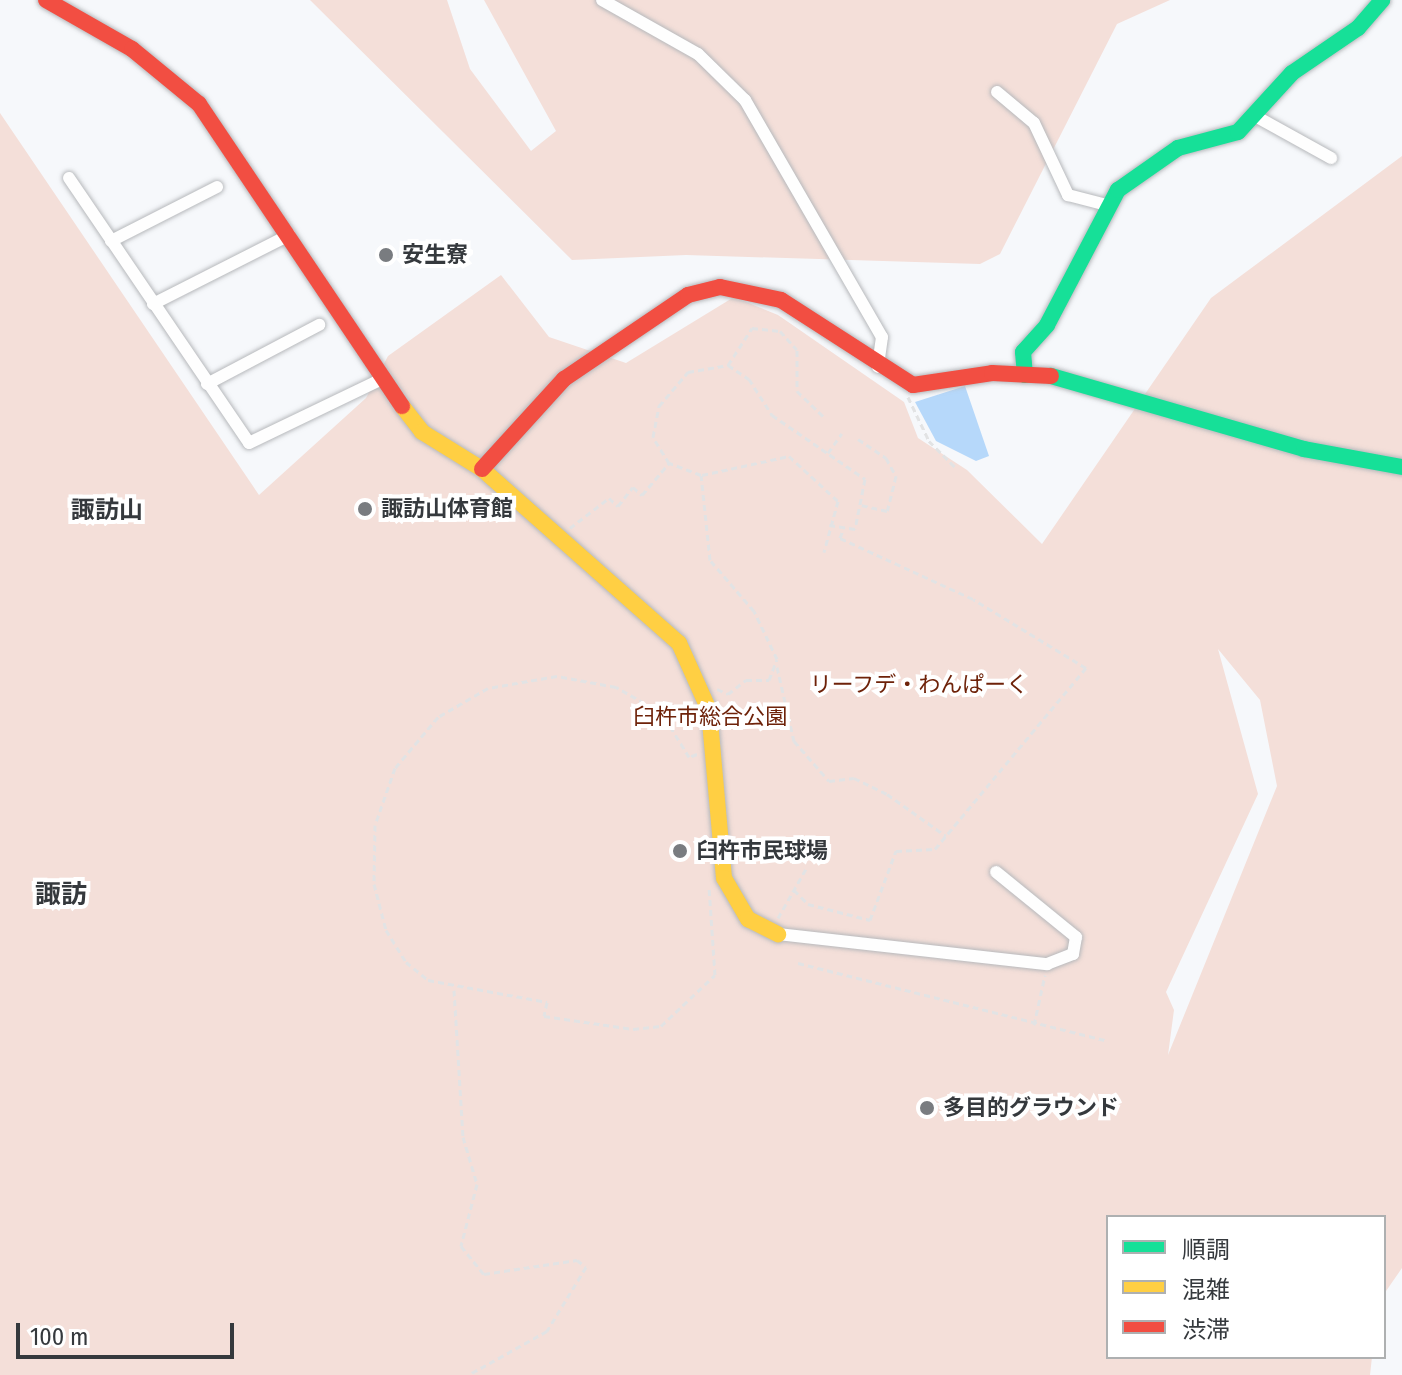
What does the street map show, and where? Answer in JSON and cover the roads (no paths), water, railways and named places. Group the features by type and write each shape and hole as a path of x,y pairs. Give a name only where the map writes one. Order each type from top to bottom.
{"street":[{"path":"46,0 132,49 199,104 289,235 380,380 422,432 482,469 679,643 709,710 724,878 742,912 774,933 1047,964 1067,959 1080,943 996,872"},
{"path":"602,0 698,54 745,100 882,337 878,367"},
{"path":"1025,375 1023,352 1047,325 1107,205 1143,169 1178,148 1238,132 1292,73 1358,28 1382,0"},
{"path":"997,92 1034,123 1068,195 1107,205"},
{"path":"1255,116 1331,158"},
{"path":"69,178 243,438 258,444 380,380"},
{"path":"111,241 217,187"},
{"path":"153,304 289,235"},
{"path":"482,469 564,379 688,295 720,287 781,300 878,367 913,385 1025,375 1103,389 1354,461 1402,467"},
{"path":"207,384 319,325"}],"water":[{"path":"965,386 989,456 976,461 936,441 915,402"}],"place":[{"name":"安生寮","path":"386,255"},
{"name":"諏訪山体育館","path":"365,509"},
{"name":"臼杵市民球場","path":"680,851"},
{"name":"多目的グラウンド","path":"927,1108"}],"district":[{"name":"諏訪山","path":"107,511"},
{"name":"諏訪","path":"61,895"}],"park label":[{"name":"リーフデ・わんぱーく","path":"919,685"},
{"name":"臼杵市総合公園","path":"710,717"}]}
